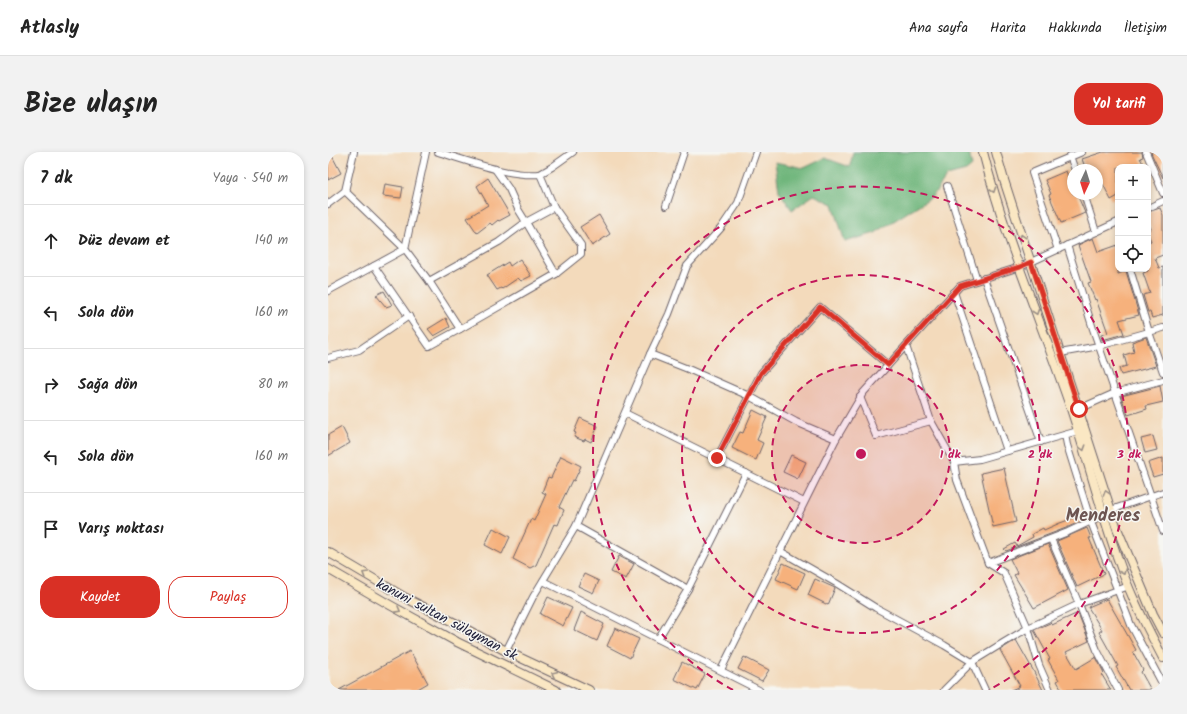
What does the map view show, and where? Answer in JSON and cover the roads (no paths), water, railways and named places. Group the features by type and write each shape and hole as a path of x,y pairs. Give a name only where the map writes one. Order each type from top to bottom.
{"main road":[{"path":"983,152 990,179 1078,431 1119,562 1142,619 1163,658"},
{"path":"996,152 1116,526 1153,614 1163,633"},
{"path":"328,552 406,598 506,651 589,690"},
{"name":"kanuni sultan sülayman sk","path":"328,568 390,605 457,642 556,690"}],"street":[{"path":"328,204 345,191 354,152"},
{"path":"328,291 405,249 426,152"},
{"path":"438,152 495,169 528,175 540,174 573,152"},
{"path":"666,206 684,152"},
{"path":"506,651 533,597 576,526 650,354 669,314 687,266 721,228 738,202 756,152"},
{"path":"1058,250 1032,172 1082,152"},
{"path":"1146,152 1163,193"},
{"path":"1070,156 1073,164"},
{"path":"495,169 509,189 518,209 556,274"},
{"path":"374,266 429,346 460,329 556,274 581,254 581,246 554,207 540,174"},
{"path":"947,186 977,280"},
{"path":"345,191 405,249 429,281 460,329"},
{"path":"1086,200 1096,232"},
{"path":"1151,207 1163,201"},
{"path":"429,281 499,242 526,222 554,207"},
{"path":"720,670 836,438 863,393 960,286 1020,267 1096,232 1115,225"},
{"path":"1067,245 1099,346 1163,531"},
{"path":"1131,272 1148,332 1163,372"},
{"path":"984,278 1042,442"},
{"path":"954,292 1007,451"},
{"path":"717,458 761,373 820,307 888,365"},
{"path":"328,358 359,350 409,316"},
{"path":"1060,353 1099,346 1163,328"},
{"path":"906,346 931,422 954,462 957,480 988,563 1004,573 1028,628 1039,665 1050,690"},
{"path":"650,354 749,396 796,422 836,438"},
{"path":"1079,409 1115,393 1163,380"},
{"path":"860,397 876,436 931,422"},
{"path":"625,413 804,502"},
{"path":"954,462 980,459 1078,431"},
{"path":"1065,435 1091,522 1131,625 1163,685"},
{"path":"658,639 688,589 746,473"},
{"path":"1111,510 1163,492"},
{"path":"988,563 1051,539 1104,515"},
{"path":"576,526 688,589"},
{"path":"1051,539 1097,650 1118,690"},
{"path":"780,551 876,608 972,662 985,690"},
{"path":"543,581 759,690"},
{"path":"944,690 972,662 1028,628 1079,604 1129,586"}],"district":[{"name":"Menderes","path":"1103,515"}]}
